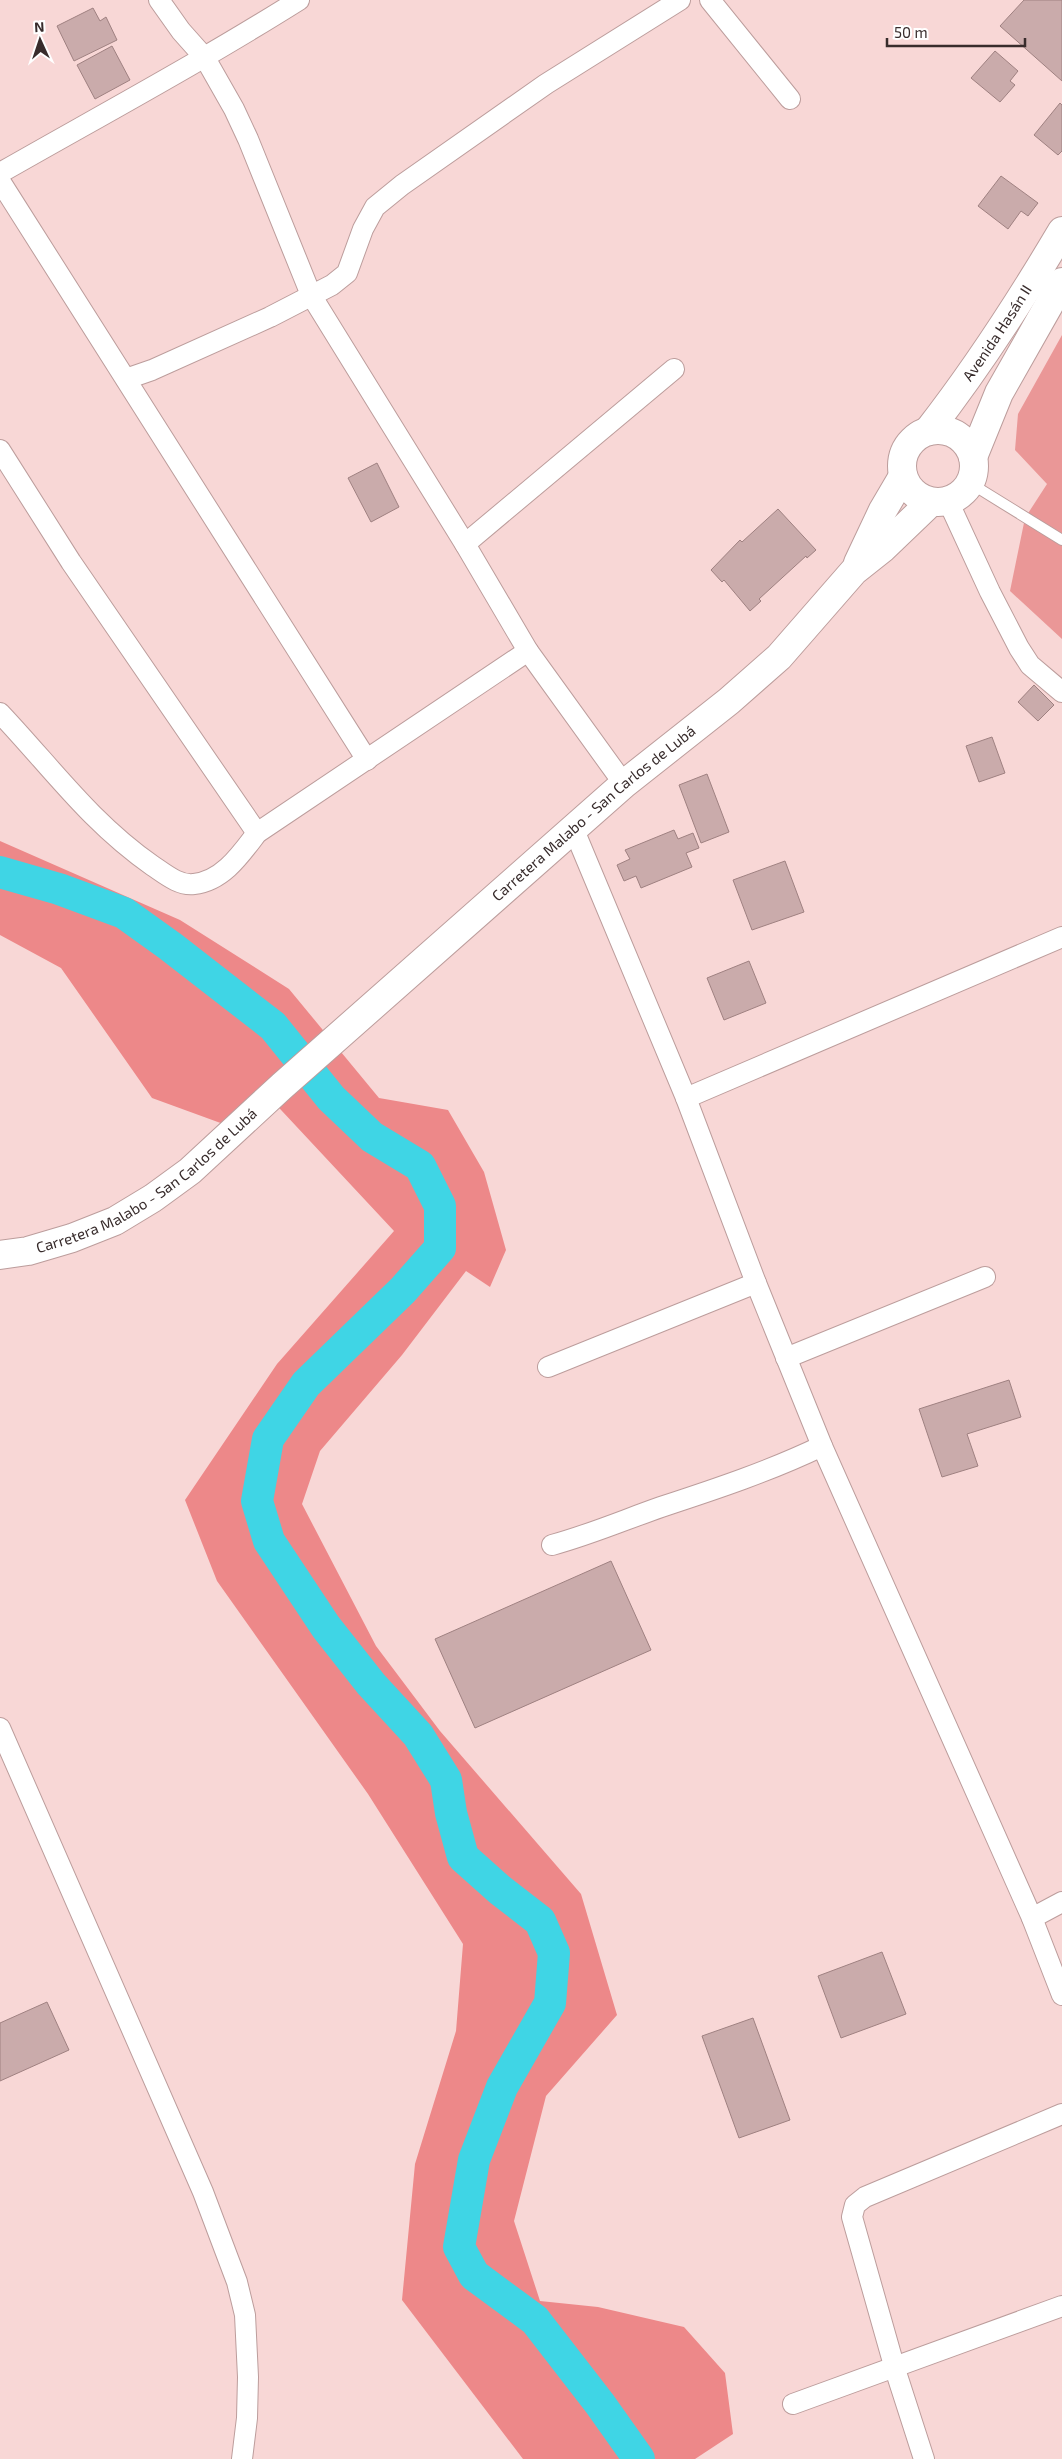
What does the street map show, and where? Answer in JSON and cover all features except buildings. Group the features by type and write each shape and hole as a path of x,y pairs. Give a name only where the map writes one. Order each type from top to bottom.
{"main road":[{"name":"Avenida Hasán II","path":"928,431 974,371 1062,230"},
{"name":"Avenida Hasán II","path":"971,470 1000,393 1062,282"},
{"path":"928,431 952,433 965,443 971,470 962,493 940,501 924,499 910,490 903,476 904,452 914,439 928,431"},
{"name":"Carretera Malabo - San Carlos de Lubá","path":"854,571 883,510 903,476"},
{"name":"Carretera Malabo - San Carlos de Lubá","path":"0,1255 28,1251 72,1238 115,1221 153,1198 190,1171 282,1086 624,784 729,701 779,657 854,571 940,501"}],"street":[{"path":"160,0 181,31 205,58 234,109 311,295 466,544 528,651 624,784"},
{"path":"0,173 183,68 205,58 299,0"},
{"path":"126,379 270,317 332,285 347,273 362,229 376,207 402,185 452,148 546,84 680,0"},
{"path":"710,0 790,99"},
{"path":"0,181 367,760"},
{"path":"466,544 674,369"},
{"path":"0,450 71,562 257,833"},
{"path":"940,501 1019,648 1030,665 1062,692"},
{"path":"0,713 63,786 116,840 176,881 193,884 211,879 234,864 257,833 528,651"},
{"path":"574,830 686,1098 756,1283 822,1446 1032,1918 1062,1995"},
{"path":"686,1098 1062,936"},
{"path":"786,1358 984,1277"},
{"path":"548,1367 756,1283"},
{"path":"552,1545 590,1535 660,1508 741,1481 822,1446"},
{"path":"0,1728 204,2192 237,2282 245,2315 248,2377 247,2418 242,2459"},
{"path":"1032,1918 1062,1902"},
{"path":"924,2459 895,2368 852,2217 856,2205 865,2197 1062,2114"},
{"path":"793,2404 1062,2306"}],"lane":[{"path":"971,470 1062,540"}],"shaded area":[{"path":"1062,335 1062,639 1010,591 1025,518 1047,484 1015,450 1018,414"},
{"path":"0,841 180,920 289,989 379,1098 448,1110 484,1172 506,1250 490,1287 466,1271 402,1355 320,1451 302,1504 376,1646 440,1731 581,1894 617,2015 546,2096 514,2221 540,2301 598,2307 684,2327 725,2373 733,2434 695,2459 523,2459 402,2300 415,2164 456,2031 463,1944 368,1794 217,1581 185,1500 277,1364 394,1231 268,1096 237,1129 152,1098 61,968 0,935"}],"waterway":[{"path":"0,872 59,889 124,913 170,946 273,1026 331,1098 372,1137 420,1166 440,1206 440,1248 403,1290 306,1384 268,1439 257,1501 269,1541 326,1627 371,1684 418,1735 446,1780 451,1813 463,1857 500,1890 540,1921 554,1953 550,2003 502,2087 474,2160 459,2247 474,2275 535,2320 600,2404 639,2459"}]}
